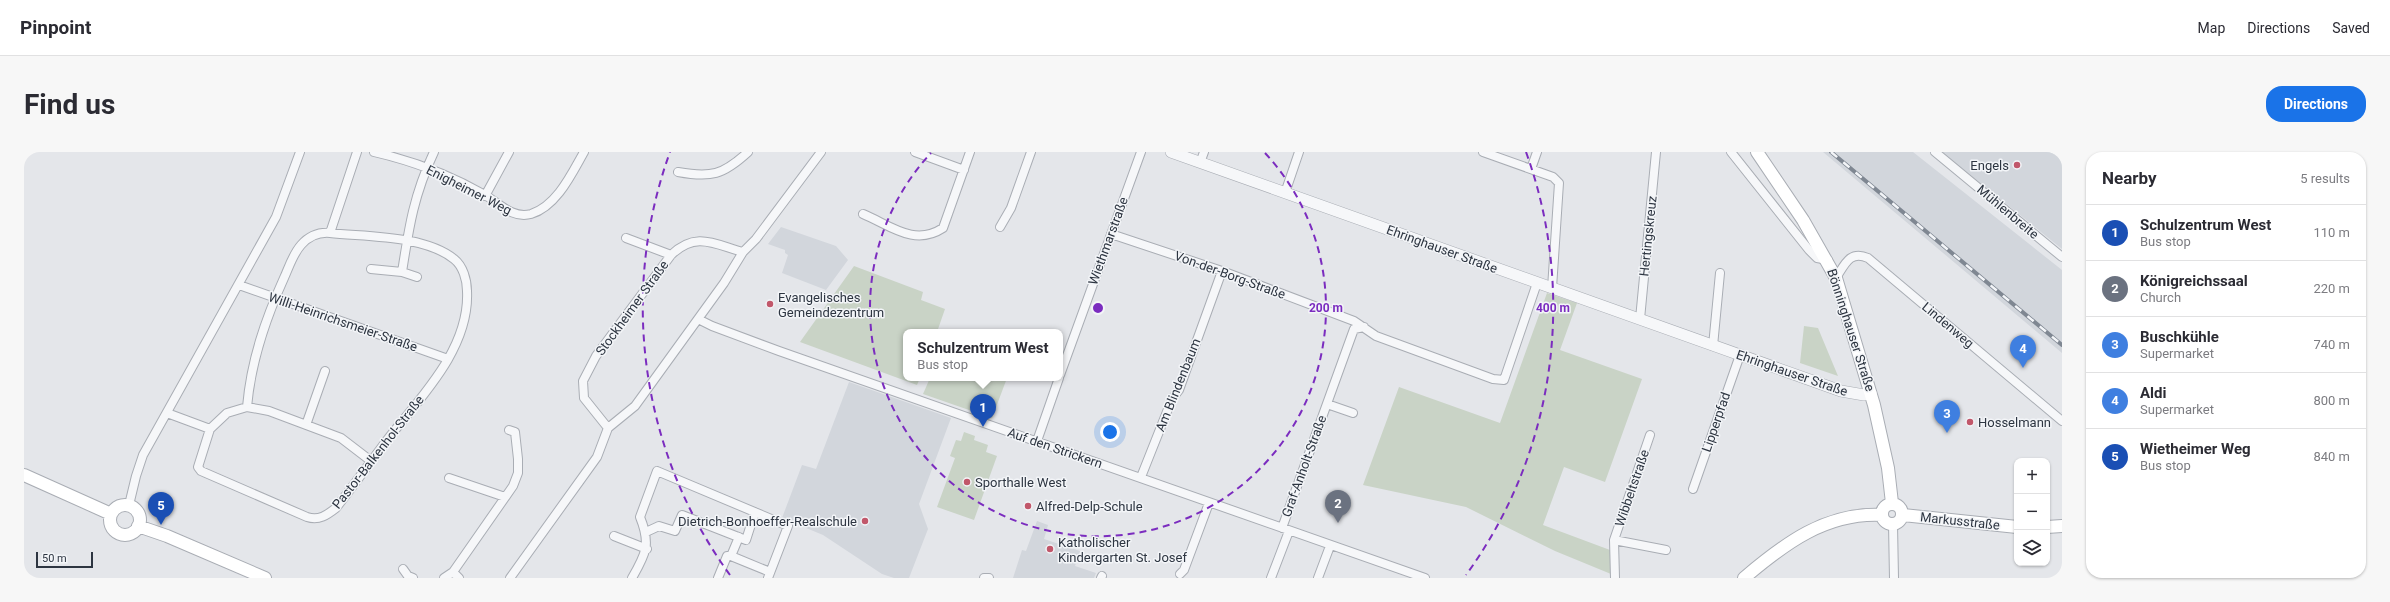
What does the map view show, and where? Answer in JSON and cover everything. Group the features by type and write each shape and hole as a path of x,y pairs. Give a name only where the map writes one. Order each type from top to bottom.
{"main road":[{"name":"Bönninghauser Straße","path":"1757,152 1828,260 1836,278 1871,393 1888,468 1892,504"},
{"path":"24,475 111,514"},
{"path":"1892,504 1901,508 1902,515 1899,521 1893,524 1885,520 1882,514 1884,508 1892,504"},
{"path":"129,505 138,514 138,526 127,534 118,533 112,527 111,514 118,506 129,505"},
{"path":"1744,578 1793,540 1824,524 1854,516 1882,514"},
{"name":"Markusstraße","path":"1902,515 2014,527"},
{"path":"138,526 167,536 265,578"},
{"path":"2050,527 2062,526"}],"street":[{"path":"129,505 136,476 144,455 276,217 300,152"},
{"path":"332,229 358,152"},
{"name":"Enigheimer Weg","path":"374,152 427,167 485,196 510,213 521,215 539,211 563,187 584,152"},
{"path":"402,272 419,187 434,152"},
{"path":"485,196 510,152"},
{"path":"678,172 697,175 715,174 731,167 748,152"},
{"path":"510,578 597,458 608,428 635,406 698,319 743,252 764,228 821,152"},
{"path":"916,152 964,170"},
{"path":"863,214 906,233 922,236 933,234 943,228 970,152"},
{"path":"1000,227 1011,208 1031,152"},
{"name":"Wiethmarstraße","path":"1063,369 1141,152"},
{"name":"Ehringhauser Straße","path":"1171,152 1841,391 1864,395 1871,393"},
{"path":"1200,163 1204,152"},
{"path":"1285,193 1299,152"},
{"path":"1483,152 1553,177 1559,183 1552,288"},
{"path":"1531,169 1536,152"},
{"name":"Hertingskreuz","path":"1640,319 1656,152"},
{"path":"1731,152 1809,250 1818,258 1828,260"},
{"name":"Mühlenbreite","path":"1935,152 2062,257"},
{"name":"Pastor-Balkenhol-Straße","path":"210,429 198,467 201,471 312,518 325,517 336,508 448,359 464,323 468,302 467,281 456,260 446,253 407,241 332,229 316,234 300,246 275,298 255,354 247,407"},
{"name":"Von-der-Borg-Straße","path":"1111,234 1222,271 1364,327 1376,336 1493,379 1504,380 1537,283"},
{"path":"626,238 671,255"},
{"name":"Stockheimer Straße","path":"608,428 584,398 583,381 596,356 671,255 680,246 692,241 705,242 743,252"},
{"name":"Lindenweg","path":"1836,278 1847,260 1854,255 1861,255 1868,258 2062,420"},
{"path":"371,269 402,272 417,277"},
{"name":"Am Blindenbaum","path":"1141,477 1172,399 1180,390 1222,271"},
{"path":"1713,346 1720,273"},
{"name":"Willi-Heinrichsmeier-Straße","path":"239,285 448,359"},
{"name":"Auf den Strickern","path":"698,319 712,326 779,351 1141,477 1330,546 1425,578"},
{"name":"Graf-Anholt-Straße","path":"1271,578 1327,404 1354,330 1364,327"},
{"name":"Lipperpfad","path":"1693,489 1740,356"},
{"path":"306,425 325,371"},
{"name":"Wiethmarstraße","path":"1037,441 1059,381"},
{"name":"Graf-Anholt-Straße","path":"1327,404 1353,413"},
{"path":"167,413 210,429 227,413 247,407 269,411 341,438 371,461"},
{"path":"444,578 456,575 513,486 518,474 516,432 509,430"},
{"name":"Wibbeltstraße","path":"1615,578 1614,540 1650,436"},
{"path":"632,578 647,549 646,532 640,517 657,471 788,526 769,575 731,556 727,556 718,578"},
{"path":"449,478 505,497"},
{"path":"1180,574 1184,570 1209,503"},
{"path":"646,532 659,526 675,531 682,515 746,540 756,512"},
{"path":"1893,524 1894,578"},
{"path":"614,536 647,549"},
{"path":"731,556 738,537"},
{"name":"Wibbeltstraße","path":"1614,540 1666,550"},
{"path":"1318,578 1330,546"},
{"path":"403,568 408,576 413,578"}],"shaded area":[{"path":"1823,152 1913,152 2062,270 2062,353"},
{"path":"1942,152 2062,152 2062,249"},
{"path":"781,227 836,246 848,260 826,290 782,273 788,255 785,253 785,250 768,244"},
{"path":"854,266 923,292 921,300 945,309 938,329 903,329 903,380 800,342"},
{"path":"1547,293 1577,303 1560,350 1642,379 1605,482 1564,467 1543,525 1610,550 1611,574 1555,551 1466,507 1363,485 1399,387 1500,423"},
{"path":"1804,326 1818,328 1838,376 1800,363"},
{"path":"906,381 919,381 917,385"},
{"path":"929,381 1006,381 992,418 923,394"},
{"path":"849,382 951,418 919,504 928,529 909,578 894,578 882,574 823,535 782,518 802,465 816,469"},
{"name":"Sporthalle West","path":"964,432 975,436 974,440 988,445 986,452 997,456 974,520 937,507 955,458 950,456 956,440 961,441"},
{"name":"Katholischer Kindergarten St. Josef","path":"1037,521 1048,525 1044,539 1080,551 1075,566 1096,573 1094,578 1013,578 1022,550 1026,551"}],"railway":[{"path":"1831,152 2062,345"}],"place":[{"name":"Engels","path":"2017,165"},
{"name":"Evangelisches Gemeindezentrum","path":"770,304"},
{"name":"Aldi","path":"2023,368"},
{"name":"Hosselmann","path":"1970,422"},
{"name":"Schulzentrum West","path":"983,427"},
{"name":"Buschkühle","path":"1947,433"},
{"name":"Sporthalle West","path":"967,482"},
{"name":"Alfred-Delp-Schule","path":"1028,506"},
{"name":"Dietrich-Bonhoeffer-Realschule","path":"865,521"},
{"name":"Königreichssaal","path":"1338,523"},
{"name":"Wietheimer Weg","path":"161,525"},
{"name":"Katholischer Kindergarten St. Josef","path":"1050,549"}]}
